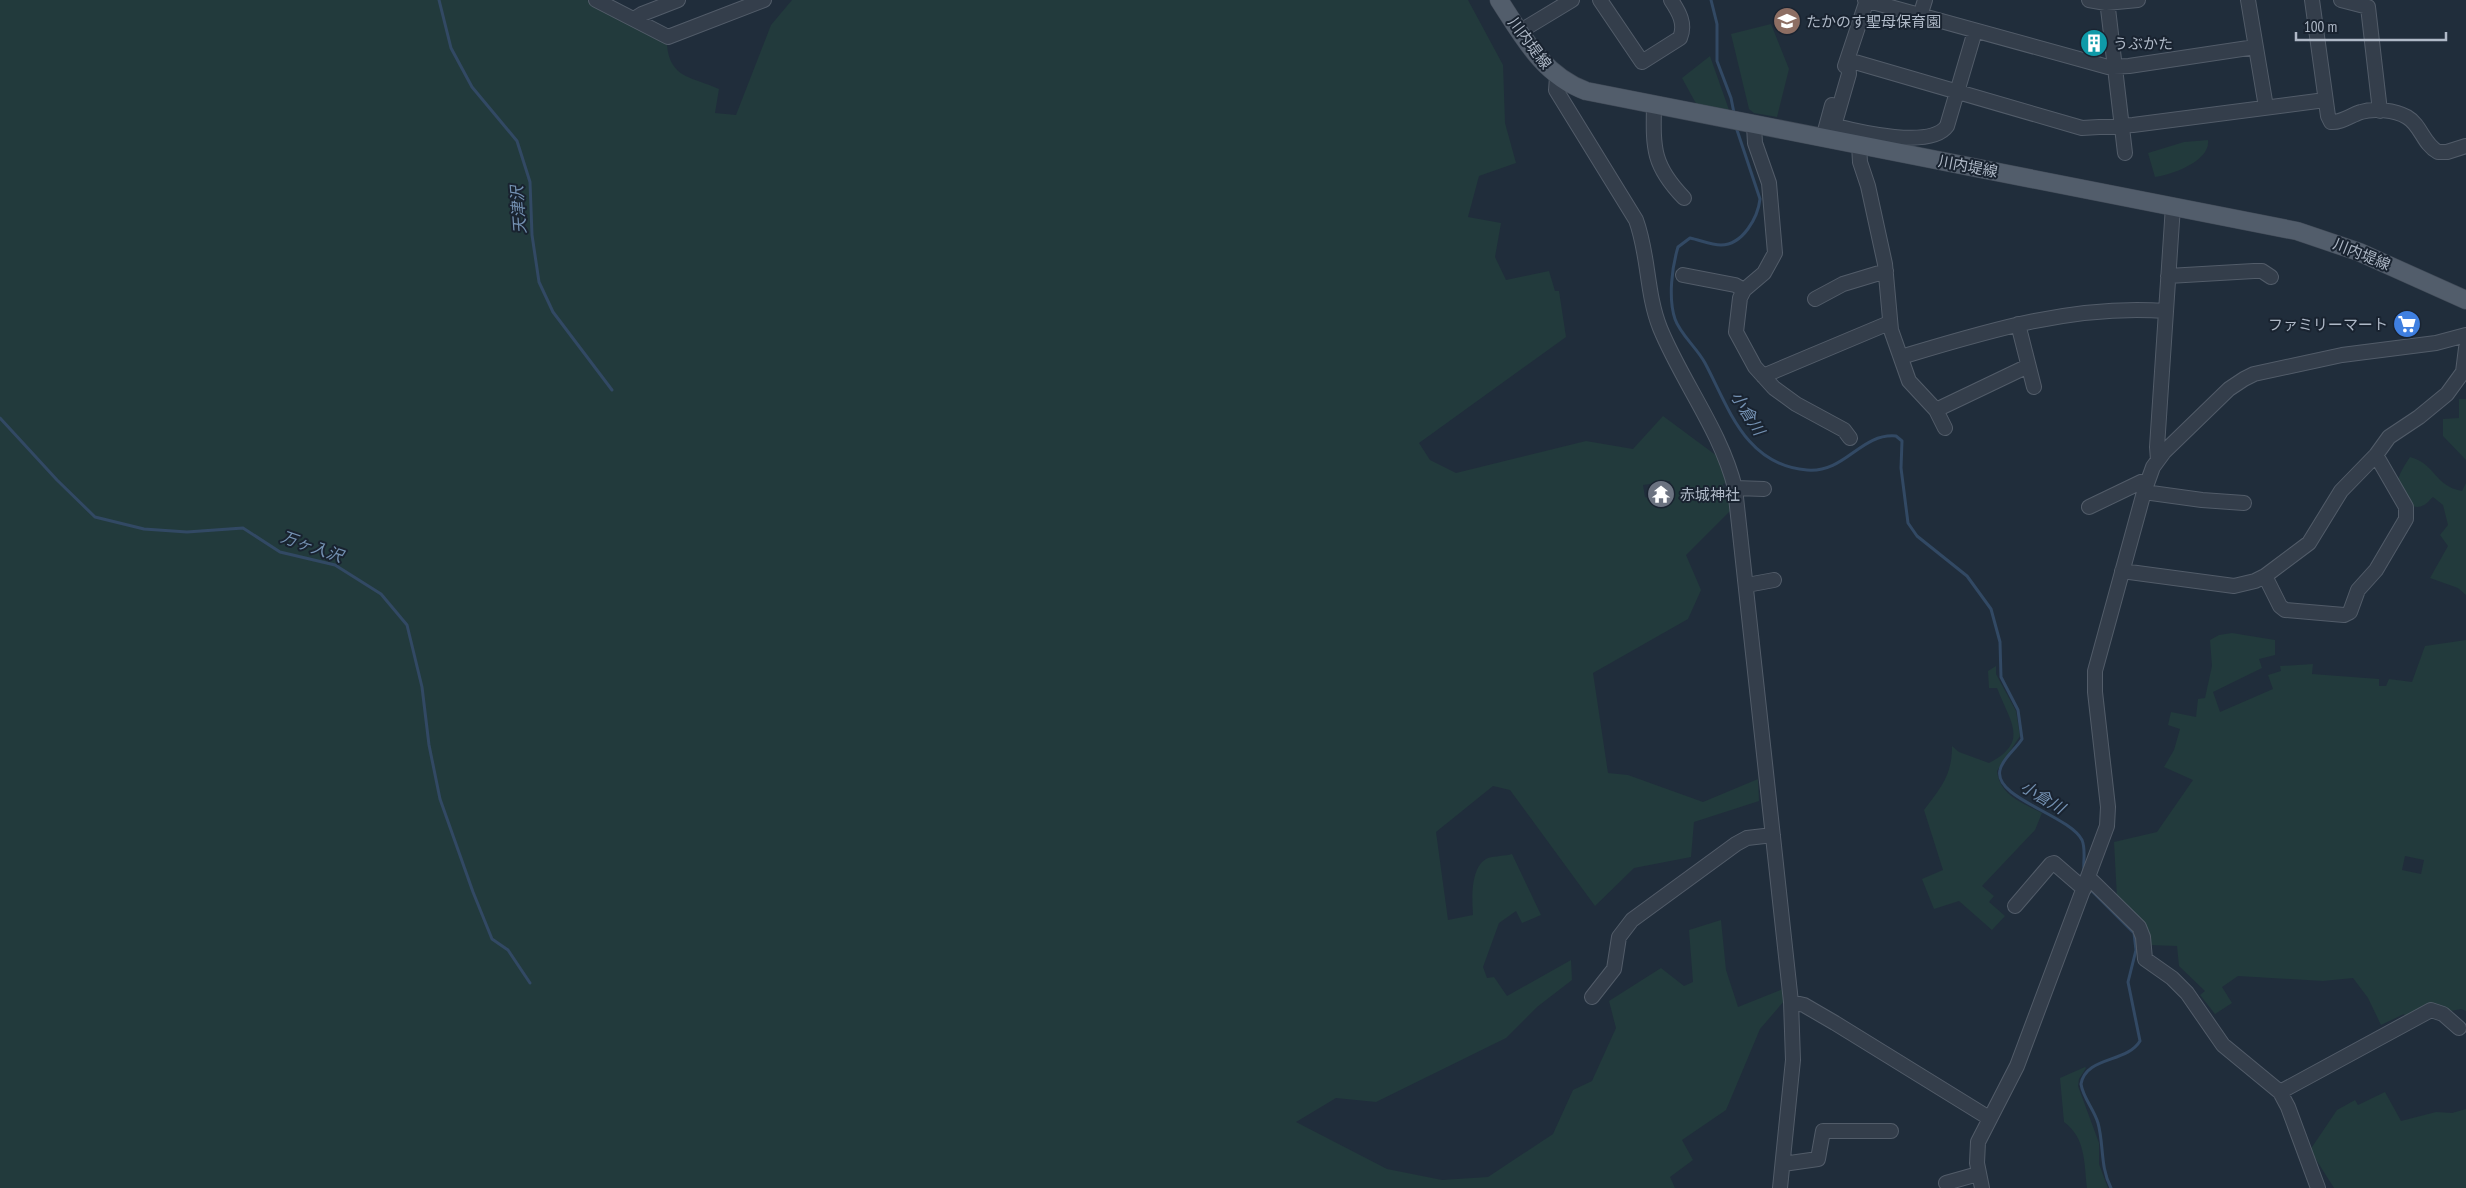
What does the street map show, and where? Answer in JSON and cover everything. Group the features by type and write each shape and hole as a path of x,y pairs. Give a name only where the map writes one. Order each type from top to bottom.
{"main road":[{"name":"川内堤線","path":"1499,0 1519,32 1541,61 1557,77 1586,91 1654,106 2173,206 2318,237 2376,259 2466,299"}],"street":[{"path":"634,20 642,14 678,0"},
{"path":"599,1 668,37 764,0"},
{"path":"1519,32 1572,0"},
{"path":"1600,0 1642,62 1680,38 1683,32 1680,15 1671,0"},
{"path":"1822,138 1841,73 1848,60 1866,0 2113,67 2255,47"},
{"path":"1920,16 1925,0"},
{"path":"2089,0 2106,2 2138,0"},
{"path":"2248,0 2266,107"},
{"path":"2312,0 2329,119 2334,122 2364,111 2380,111 2408,118 2429,146 2438,152 2447,152 2466,146"},
{"path":"2341,0 2368,7 2380,111"},
{"path":"2106,2 2125,153"},
{"path":"1848,60 1849,74 1836,119 1836,126 1903,139 1938,133 1947,126 1975,31"},
{"path":"1848,60 2082,128 2121,126 2325,100"},
{"path":"1557,77 1556,90 1636,220 1650,296 1658,321 1725,459 1734,488 1747,585 1791,1002 1794,1060 1780,1188"},
{"path":"1654,106 1653,137 1660,167 1667,180 1684,198"},
{"path":"1742,123 1755,143 1769,183 1775,248 1773,258 1767,270 1744,290 1740,298 1736,332 1763,376 1783,395 1844,430 1850,438"},
{"path":"1859,145 1860,162 1868,186 1886,271 1889,323 1909,381 1936,410 1945,428"},
{"path":"2158,460 2173,206"},
{"path":"1815,299 1843,284 1886,271"},
{"path":"2168,276 2262,271 2271,277"},
{"path":"1683,275 1735,286 1744,290"},
{"path":"1901,357 2018,324 2071,314 2109,310 2166,311"},
{"path":"1763,376 1776,368 1889,323"},
{"path":"2018,324 2034,387"},
{"path":"1982,1188 1978,1174 1976,1149 1989,1118 2012,1078 2087,884 2109,817 2095,692 2095,671 2122,571 2146,486 2158,460 2229,388 2254,374 2342,355 2466,339 2463,372 2447,394 2419,417 2389,437 2376,455 2341,491 2310,543 2265,576 2249,584 2234,586 2122,571"},
{"path":"1936,410 2028,366"},
{"path":"2265,576 2280,606 2285,610 2344,615 2350,612 2358,590 2386,556 2406,519 2406,508 2376,455"},
{"path":"2089,507 2141,482 2146,486 2202,500 2244,503"},
{"path":"1734,488 1764,489"},
{"path":"1747,585 1774,580"},
{"path":"1592,997 1614,969 1619,937 1632,920 1736,844 1747,838 1773,835"},
{"path":"2015,906 2051,864 2054,863 2087,884 2139,927 2143,937 2145,959 2172,978 2187,993 2224,1045 2280,1092 2288,1107 2318,1188"},
{"path":"1791,1002 1804,1005 1844,1028 1989,1118"},
{"path":"2280,1092 2431,1010 2443,1014 2459,1028"},
{"path":"1783,1164 1818,1159 1823,1131 1891,1131"},
{"path":"1946,1183 1978,1174"}],"green space":[{"path":"0,0 587,0 667,45 669,56 678,71 692,79 719,89 715,113 736,115 771,25 792,0 1468,0 1503,65 1505,123 1516,163 1479,176 1468,217 1501,223 1495,257 1506,280 1549,271 1555,291 1559,291 1566,337 1419,443 1430,460 1456,473 1586,441 1633,449 1663,416 1717,456 1727,483 1723,484 1725,494 1731,496 1732,509 1686,555 1701,590 1688,619 1593,673 1608,773 1628,775 1703,802 1758,779 1759,801 1694,822 1691,857 1634,868 1595,906 1510,790 1493,786 1436,832 1448,920 1473,915 1473,884 1475,875 1482,862 1488,858 1512,854 1541,915 1522,923 1516,911 1499,923 1483,967 1487,978 1494,977 1507,996 1571,960 1572,980 1537,1007 1506,1038 1376,1102 1336,1098 1296,1122 1387,1169 1442,1180 1488,1177 1553,1134 1573,1090 1592,1081 1616,1028 1609,1001 1661,968 1684,986 1693,982 1689,930 1721,920 1726,970 1738,1007 1783,989 1785,1000 1760,1029 1726,1110 1682,1140 1693,1160 1670,1177 1675,1188 0,1188","holes":["1670,481 1673,500 1661,502 1645,497 1643,485"]},
{"path":"1771,24 1789,69 1777,117 1754,113 1749,109 1731,34"},
{"path":"1710,56 1729,110 1710,107 1699,109 1682,78"},
{"path":"2208,140 2207,148 2203,154 2189,166 2155,177 2148,153 2184,142"},
{"path":"2459,399 2466,399 2466,460 2443,436 2443,419 2459,418"},
{"path":"2410,457 2419,460 2446,485 2462,491 2466,483 2466,595 2458,588 2430,578 2448,546 2440,535 2448,525 2443,505 2433,497 2420,507 2415,507 2407,503 2401,495 2398,479"},
{"path":"2232,633 2275,640 2275,655 2259,659 2262,668 2213,692 2220,712 2273,689 2268,675 2281,671 2280,666 2313,664 2312,674 2379,679 2379,686 2386,686 2389,679 2412,682 2425,646 2466,640 2466,1011 2461,1009 2451,1011 2444,1006 2429,1004 2406,1018 2404,1014 2381,1025 2368,998 2353,978 2323,981 2238,976 2222,987 2232,1003 2215,1014 2200,995 2205,991 2179,966 2177,946 2149,945 2117,898 2114,842 2157,832 2193,780 2164,767 2174,750 2180,729 2168,725 2171,712 2196,717 2198,699 2205,698 2212,666 2210,640 2219,635","holes":["2405,856 2424,860 2421,874 2402,870"]},
{"path":"1996,666 1996,674 2016,711 2020,736 1997,771 1999,780 2014,798 2042,813 2035,830 1982,886 1994,896 1989,902 2005,916 1992,930 1959,901 1934,909 1922,879 1943,870 1924,810 1948,773 1952,746 1959,752 1989,763 2002,755 2013,739 2011,721 1997,688 1989,688 1988,671"},
{"path":"2085,1067 2078,1086 2099,1143 2099,1164 2108,1188 2087,1188 2083,1152 2080,1143 2071,1128 2064,1122 2060,1078"},
{"path":"2385,1092 2401,1121 2436,1112 2452,1113 2466,1109 2466,1188 2334,1188 2310,1150 2337,1110 2355,1100 2358,1105"}],"waterway":[{"name":"天津沢","path":"439,0 451,48 472,87 517,141 530,182 532,235 539,282 553,312 612,390"},
{"name":"小倉川","path":"1711,0 1717,24 1717,61 1731,98 1734,113"},
{"name":"小倉川","path":"1736,127 1760,199 1759,206 1748,229 1729,244 1721,245 1690,238 1678,247 1671,292 1677,325 1705,363 1731,415 1742,432 1768,458 1786,466 1807,470 1821,469 1843,460 1872,440 1896,436 1902,441 1901,468 1908,523 1917,536 1967,576 1991,609 2000,642 2001,677 2018,710 2022,739 2001,766 2001,780 2019,798 2063,822 2074,831 2082,840 2084,871"},
{"name":"万ヶ入沢","path":"0,418 57,480 95,517 144,529 187,532 243,528 280,552 335,565 381,594 407,625 422,687 429,745 440,799 473,892 492,939 508,950 530,983"},
{"name":"小倉川","path":"2090,889 2134,933 2136,950 2128,982 2140,1041 2126,1053 2090,1069 2084,1075 2081,1084 2098,1123 2105,1172 2111,1188"}],"place":[{"name":"たかのす聖母保育園","path":"1787,21"},
{"name":"うぶかた","path":"2094,43"},
{"name":"ファミリーマート","path":"2407,324"},
{"name":"赤城神社","path":"1661,494"}]}
